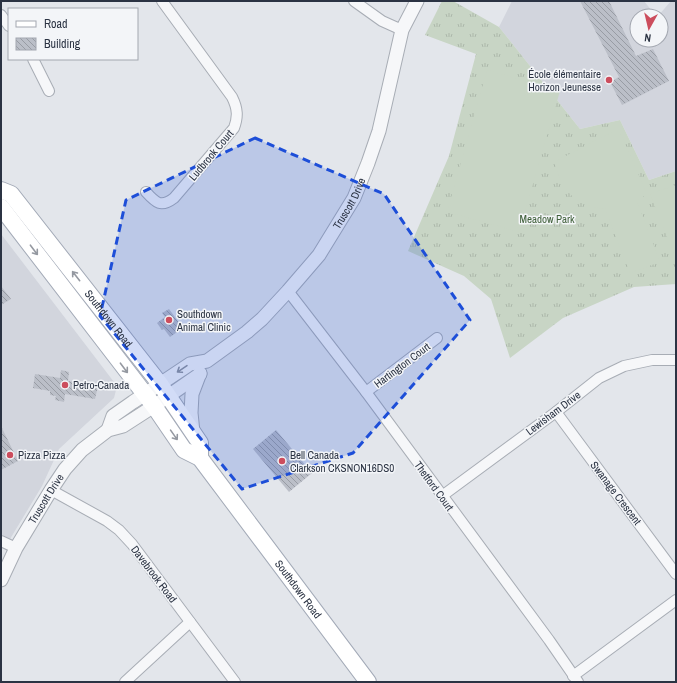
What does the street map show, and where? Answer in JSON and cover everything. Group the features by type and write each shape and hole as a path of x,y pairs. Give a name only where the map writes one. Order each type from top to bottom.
{"main road":[{"name":"Southdown Road","path":"1,190 11,194 164,390 200,443 200,458"},
{"name":"Southdown Road","path":"1,207 149,400 184,450 200,458 368,682"}],"street":[{"name":"Ludbrook Court","path":"146,192 154,201 162,204 169,202 174,198 234,128 237,119 237,106 232,97 163,1"},
{"path":"354,1 382,21 402,30"},
{"name":"Truscott Drive","path":"1,580 16,548 51,490 65,469 82,450 108,430 122,426 149,400 164,390 200,374 207,361 247,332 262,319 319,255 354,198 368,163 379,131 402,30 417,1"},
{"path":"1,15 8,25"},
{"path":"34,60 50,91"},
{"name":"Thetford Court","path":"288,291 366,392 549,640 575,679"},
{"name":"Hartington Court","path":"366,392 437,338"},
{"name":"Lewisham Drive","path":"442,496 556,412 599,378 624,366 652,360 676,360"},
{"name":"Truscott Drive","path":"164,390 190,364 207,361"},
{"path":"193,432 191,413 192,394 200,374"},
{"name":"Swanage Crescent","path":"556,412 676,574"},
{"name":"Davebrook Road","path":"51,490 96,514 119,530 132,544 235,682"},
{"path":"1,541 16,548"},
{"path":"575,679 676,600"},
{"path":"126,682 190,622"}],"highlighted area":[{"path":"255,138 384,194 470,320 353,453 242,489 100,316 126,200"}],"shaded area":[{"name":"École élémentaire Horizon Jeunesse","path":"512,1 644,1 650,8 629,8 629,48 669,48 669,8 665,8 671,1 676,1 676,171 649,180 620,120 580,129 499,27"},
{"path":"1,234 117,386 114,398 59,449 42,486 10,539 1,534"}],"green space":[{"name":"Meadow Park","path":"442,1 453,1 499,27 580,129 620,120 649,180 676,171 676,284 634,287 563,318 510,358 491,299 464,276 408,251 449,156 476,54 425,35"},
{"path":"487,70 560,91 519,232 447,212"},
{"path":"616,130 620,132 647,194 637,201 660,262 630,273 606,211 609,209 598,208 579,202 572,196 562,182 554,162"},
{"path":"676,185 676,256 675,257 650,194"}],"building":[{"path":"580,1 609,1 629,42 629,48 632,48 636,56 653,49 669,81 622,105 610,82 619,77"},
{"path":"1,286 11,299 1,305"},
{"name":"Southdown Animal Clinic","path":"169,309 183,328 170,337 157,323 165,317 162,313"},
{"path":"61,370 69,372 68,381 98,386 95,399 65,394 64,402 55,400 56,396 50,395 50,391 33,388 35,374 60,378"},
{"path":"1,426 18,461 1,470"},
{"name":"Bell Canada Clarkson CKSNON16DS0","path":"276,430 312,473 289,492 253,449"}],"place":[{"name":"École élémentaire Horizon Jeunesse","path":"609,80"},
{"name":"Southdown Animal Clinic","path":"169,320"},
{"name":"Petro-Canada","path":"65,385"},
{"name":"Pizza Pizza","path":"10,455"},
{"name":"Bell Canada Clarkson CKSNON16DS0","path":"282,461"}]}
